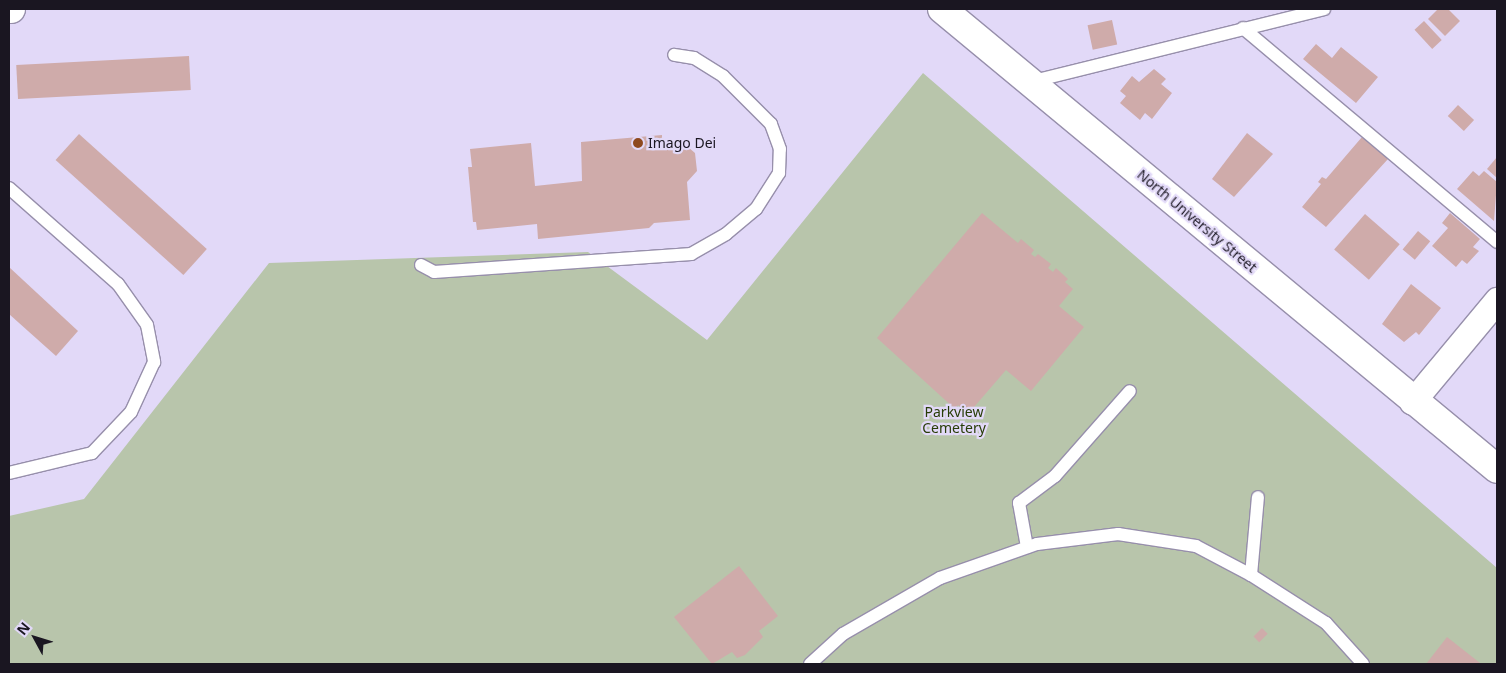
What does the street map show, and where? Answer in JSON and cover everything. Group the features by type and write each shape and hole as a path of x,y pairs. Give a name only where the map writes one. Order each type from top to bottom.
{"main road":[{"name":"North University Street","path":"942,9 1412,402 1497,478"},
{"name":"North University Street","path":"1451,435 1497,469"}],"street":[{"path":"1412,402 1497,300"}],"lane":[{"path":"1030,82 1324,9"},
{"path":"1244,28 1497,242"},
{"path":"421,265 434,272 691,254 726,234 756,209 780,173 780,149 771,124 723,76 694,58 674,55"},
{"path":"9,188 118,284 147,325 154,362 131,412 92,453 9,473"},
{"path":"1027,547 1019,503 1055,476 1130,391"},
{"path":"1251,575 1258,497"},
{"path":"810,664 843,634 940,578 1027,547 1118,534 1196,546 1251,575 1326,623 1363,664"}],"green space":[{"name":"Parkview Cemetery","path":"923,73 1497,568 1497,664 9,664 9,516 84,499 269,263 588,252 707,340"}],"building":[{"path":"1438,9 1448,9 1460,21 1445,36 1428,19"},
{"path":"1112,20 1117,44 1093,50 1088,25"},
{"path":"1424,21 1442,40 1432,49 1414,30"},
{"path":"1316,44 1332,58 1341,47 1378,77 1356,103 1303,59"},
{"path":"189,56 191,90 18,99 16,65"},
{"path":"1154,69 1166,79 1161,84 1172,93 1152,119 1145,113 1140,120 1120,103 1126,96 1120,91 1132,76 1139,82"},
{"path":"1458,105 1474,120 1464,131 1448,116"},
{"path":"1247,133 1273,154 1234,197 1212,179"},
{"path":"79,134 207,249 183,275 56,160"},
{"path":"662,135 662,142 681,141 695,153 697,171 687,182 690,220 654,223 649,228 538,239 537,224 477,230 476,222 473,222 468,167 472,167 470,149 531,143 535,186 582,181 581,142"},
{"path":"1362,137 1388,159 1326,227 1302,207 1321,184 1318,182 1322,177 1326,179"},
{"path":"1497,157 1497,178 1487,169"},
{"path":"1473,171 1479,176 1484,171 1497,182 1494,221 1457,189"},
{"path":"982,213 1018,243 1021,239 1034,250 1031,254 1035,257 1038,254 1051,264 1048,268 1053,272 1056,268 1068,279 1065,282 1073,289 1059,306 1084,327 1031,391 1006,370 968,414 958,405 955,409 877,338"},
{"path":"1450,213 1480,239 1473,247 1479,251 1467,264 1462,260 1456,267 1432,246 1448,228 1442,223"},
{"path":"1365,214 1400,244 1369,280 1334,249"},
{"path":"1418,231 1430,241 1415,260 1403,249"},
{"path":"9,267 78,331 56,356 9,314"},
{"path":"1411,284 1441,308 1419,335 1416,332 1404,342 1382,324"},
{"path":"739,566 778,616 759,631 763,637 745,655 737,658 732,652 712,664 674,617"},
{"path":"1262,628 1268,634 1259,642 1254,636"},
{"path":"1447,637 1480,663 1426,664"}],"place":[{"name":"Imago Dei","path":"638,143"}]}
